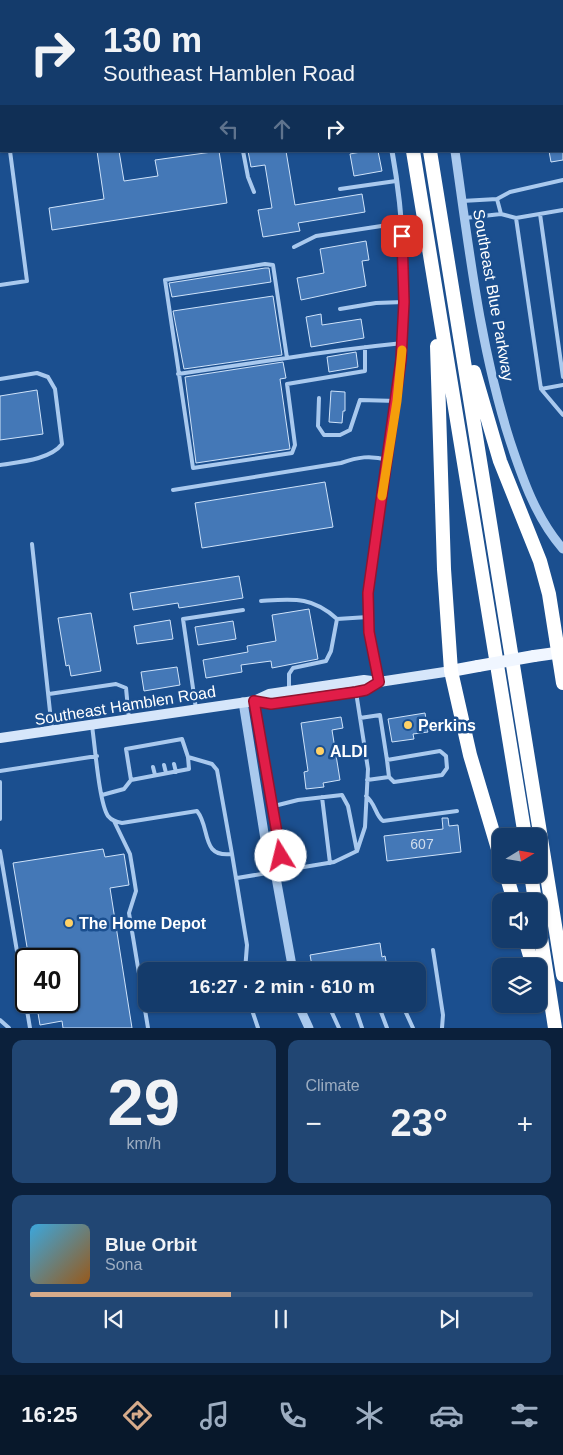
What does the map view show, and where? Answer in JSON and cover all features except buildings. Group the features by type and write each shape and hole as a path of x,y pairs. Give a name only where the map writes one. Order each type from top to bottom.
{"highway":[{"path":"413,152 523,828"},
{"path":"430,152 563,975"},
{"path":"427,237 422,246 438,353 444,569 451,671 470,755 492,829"},
{"path":"446,247 453,254 478,388 500,461 540,561 549,594 561,653 563,682"},
{"path":"543,948 555,1028"},
{"path":"545,1013 548,1028"}],"main road":[{"path":"451,671 561,653"},
{"name":"Southeast Hamblen Road","path":"248,702 269,694 364,680 379,682 451,671"},
{"name":"Southeast Hamblen Road","path":"0,738 52,732 248,702 271,704 356,692 366,690 379,682"}],"street":[{"path":"379,682 368,617 372,551 397,401 403,343 404,302 401,223 392,152"},
{"name":"Southeast Blue Parkway","path":"454,152 483,339 508,432 536,508 546,528 563,549"},
{"path":"248,702 273,806 281,856 275,872"},
{"path":"248,702 268,858 275,872 290,962"},
{"path":"302,1012 310,1028"}],"lane":[{"path":"0,285 27,281 10,152"},
{"path":"243,152 248,177 254,192"},
{"path":"462,201 497,198 510,192 563,180"},
{"path":"340,189 396,181"},
{"path":"497,198 501,214"},
{"path":"464,218 501,214 516,218 563,210"},
{"path":"540,214 563,377"},
{"path":"516,218 541,389 563,415"},
{"path":"294,247 316,236 401,223"},
{"path":"287,358 272,265 167,278 166,288 193,468 292,453 296,445 287,384 365,370 365,347"},
{"path":"340,310 376,303 404,302"},
{"path":"178,374 403,343"},
{"path":"0,379 37,373 48,377 55,389 62,444 57,451 44,456 0,465"},
{"path":"541,389 563,385"},
{"path":"319,398 318,426 324,435 340,435 350,430 360,400 397,401"},
{"path":"173,490 341,463 357,458 373,456 388,460"},
{"path":"32,544 52,732"},
{"path":"261,601 308,600 326,608 337,619 368,617"},
{"path":"196,709 182,619 243,610"},
{"path":"289,691 289,674 293,668 326,661 331,651 337,619"},
{"path":"49,694 116,684 126,688 130,720"},
{"path":"237,878 330,863 348,856 357,850 365,827 368,780 366,751 356,692"},
{"path":"360,718 380,715 387,760 390,777 394,782 442,775 447,768 446,756 440,751 387,760"},
{"path":"92,725 102,795 108,816 114,821 130,854 132,863 136,891 129,913 148,1028"},
{"path":"102,795 124,789 131,780 189,769 188,757 182,739 150,747 126,749 131,780"},
{"path":"0,771 96,756"},
{"path":"188,757 212,764 217,770 237,878 247,945 246,962"},
{"path":"174,764 176,772"},
{"path":"164,765 166,774"},
{"path":"153,767 155,776"},
{"path":"368,780 390,777"},
{"path":"0,782 0,819"},
{"path":"273,806 342,794 348,806 357,850"},
{"path":"366,796 375,803 380,818 383,821 457,811"},
{"path":"322,797 330,863"},
{"path":"114,821 122,823 196,811 202,817 208,844 217,853 222,855 232,854"},
{"path":"0,852 30,1028"},
{"path":"433,950 443,1015 442,1028"},
{"path":"253,1012 258,1028"},
{"path":"332,1012 339,1028"},
{"path":"357,1012 362,1028"},
{"path":"381,1012 387,1028"},
{"path":"405,1012 412,1028"},
{"path":"0,1020 9,1028"}],"slow traffic":[{"path":"382,496 394,423 402,350"}],"place":[{"name":"Perkins","path":"408,725"},
{"name":"ALDI","path":"320,751"},
{"name":"The Home Depot","path":"69,923"}],"route":[{"path":"281,856 254,701 271,704 356,692 366,690 379,682 369,632 368,593 372,551 394,423 403,344 402,236"}]}
